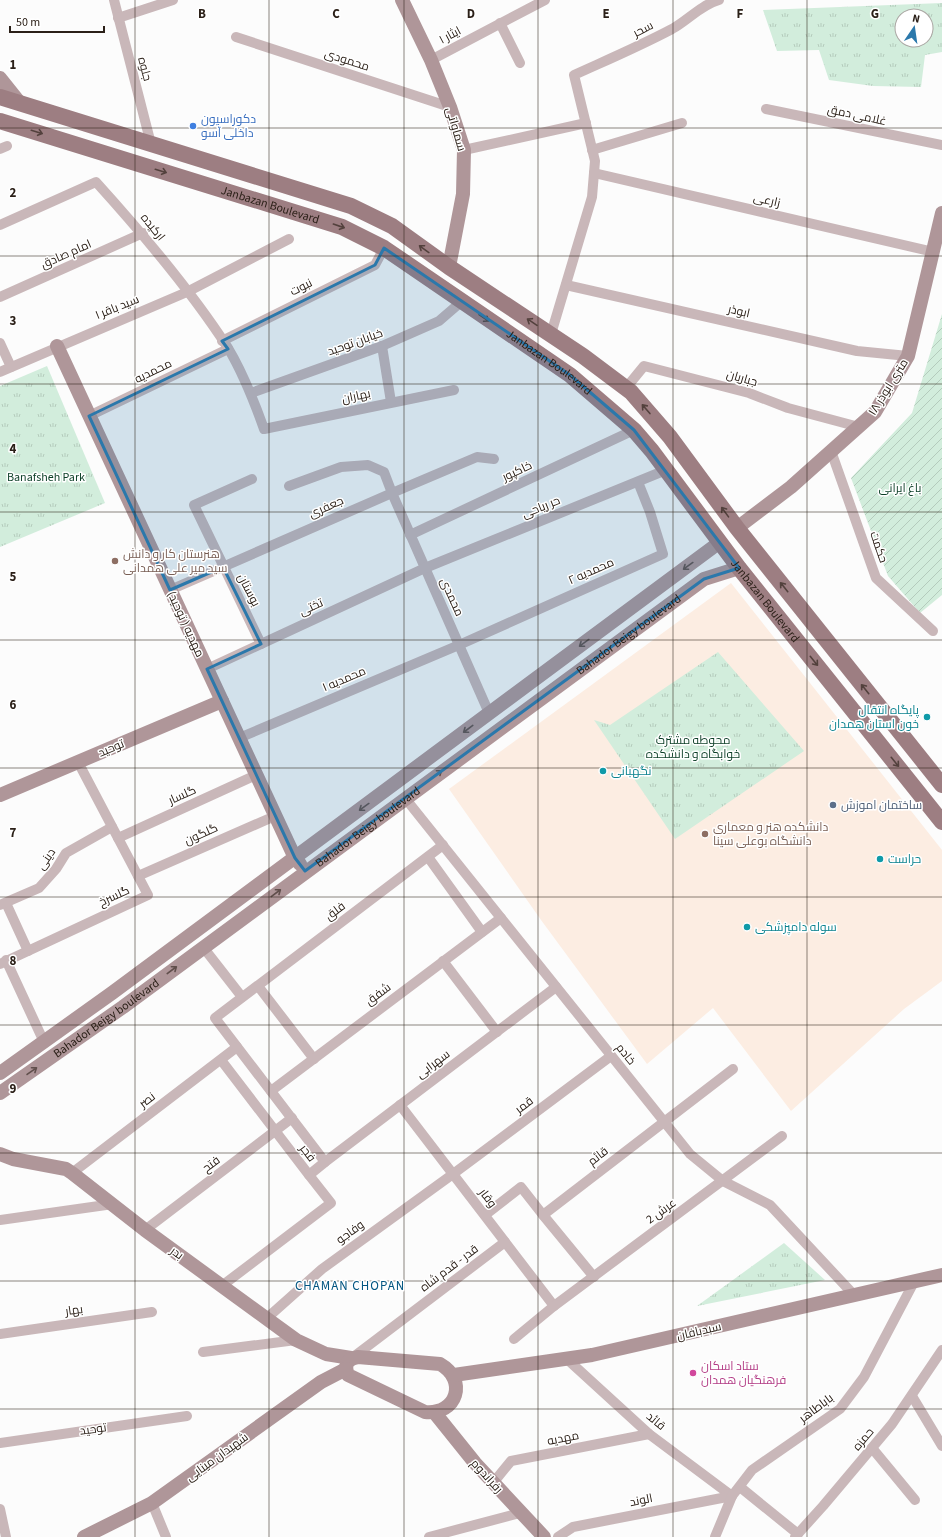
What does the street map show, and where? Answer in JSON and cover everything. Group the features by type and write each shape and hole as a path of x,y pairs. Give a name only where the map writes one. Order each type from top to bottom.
{"main road":[{"name":"Janbazan Boulevard","path":"0,97 151,144 208,160 351,206 392,226 449,267 551,334 626,388 670,437 737,528 942,785"},
{"name":"Janbazan Boulevard","path":"0,121 342,227 384,248 570,375 634,430 740,568 942,822"},
{"path":"201,183 208,160"}],"street":[{"name":"جلوه","path":"114,0 151,144"},
{"path":"118,18 173,0"},
{"name":"سماواتی","path":"402,0 431,60 450,107 464,150 463,194 449,267"},
{"name":"ایثار ۱","path":"431,60 545,0"},
{"name":"سحر","path":"586,123 574,75 642,44 674,27 710,3 719,0"},
{"path":"500,23 520,63"},
{"name":"محمودی","path":"236,37 450,107"},
{"path":"0,78 20,103"},
{"name":"غلامی دمق","path":"766,109 942,146"},
{"path":"464,150 586,123 595,161 592,197 551,334"},
{"path":"592,150 682,123"},
{"name":"زارعی","path":"594,173 934,252"},
{"name":"ارکیده","path":"0,225 96,182 143,233 188,292 225,345 251,393 264,428"},
{"name":"۱۸ متری ابوذر","path":"737,528 791,487 875,412 908,356 934,252 942,213"},
{"name":"امام صادق","path":"0,297 143,233"},
{"name":"سید باقر ۱","path":"0,372 57,346 188,292 289,239"},
{"name":"نبوت","path":"225,345 375,265 384,248"},
{"name":"ابوذر","path":"566,285 857,351 908,356"},
{"name":"خیابان توحید","path":"251,393 382,346 439,321 461,302"},
{"path":"0,343 11,367"},
{"name":"محمدیه","path":"89,416 225,345"},
{"name":"مهدیه ( توحید)","path":"57,346 275,816 295,858 305,871"},
{"path":"382,346 391,402"},
{"name":"جباریان","path":"626,388 644,366 749,393 794,410 859,427"},
{"name":"بهاران","path":"264,428 454,390"},
{"name":"خاکپور","path":"410,535 634,430"},
{"name":"حکمت","path":"832,451 876,578 933,631"},
{"name":"جعفری","path":"170,590 392,492 478,457 494,459"},
{"name":"محمدی","path":"289,486 341,467 368,465 384,472 410,535 489,713"},
{"name":"حر ریاحی","path":"425,568 666,470"},
{"name":"بوستان","path":"252,479 194,505 261,644"},
{"name":"محمدیه ۲","path":"459,645 663,554 650,512 638,482"},
{"name":"Bahador Beigy boulevard","path":"0,1072 112,993 720,542"},
{"name":"تختی","path":"207,669 425,568"},
{"name":"Bahador Beigy boulevard","path":"0,1093 123,1007 305,871 704,579 740,568"},
{"name":"محمدیه ۱","path":"239,738 459,645"},
{"name":"توحید","path":"0,795 222,701"},
{"name":"گلسرخ","path":"3,962 148,895 78,762"},
{"name":"گلسار","path":"118,838 256,775"},
{"name":"خادم","path":"405,798 690,1154 723,1181 770,1206 854,1295"},
{"name":"گلگون","path":"138,876 275,816"},
{"name":"دینی","path":"3,904 39,888 56,869 66,853 112,827"},
{"name":"فلق","path":"238,1047 215,1018 443,845"},
{"path":"428,856 482,932"},
{"path":"3,904 28,951"},
{"name":"شفق","path":"271,1091 501,918"},
{"path":"204,947 242,997"},
{"path":"443,961 497,1032"},
{"path":"3,962 44,1042"},
{"path":"258,986 314,1059"},
{"name":"سهرابی","path":"325,1162 556,987"},
{"name":"نصر","path":"72,1173 238,1047"},
{"name":"فجر","path":"221,1060 309,1175 325,1162 238,1047"},
{"name":"قمر","path":"453,1174 611,1056"},
{"name":"قائم","path":"543,1215 663,1121 733,1069"},
{"name":"وقار","path":"400,1105 554,1306"},
{"name":"فتح","path":"145,1230 292,1118"},
{"name":"عرش 2","path":"514,1339 554,1306 782,1136"},
{"name":"بدر","path":"0,1154 13,1159 66,1169 145,1230 223,1285 296,1340 349,1364 378,1358 440,1364 448,1368 454,1375"},
{"name":"وفاجو","path":"267,1318 322,1268 453,1174"},
{"path":"223,1285 331,1203 309,1175"},
{"path":"485,1215 521,1188 594,1276"},
{"path":"0,1220 113,1204"},
{"name":"قدر - قدم شاه","path":"349,1364 505,1242"},
{"name":"سبدبافان","path":"454,1375 568,1360 942,1276"},
{"name":"باباطاهر","path":"715,1537 732,1496 752,1470 840,1409 864,1378 914,1282"},
{"name":"بهار","path":"0,1334 152,1312"},
{"path":"203,1352 296,1340"},
{"name":"حمزه","path":"797,1535 892,1424 942,1350"},
{"name":"قائد","path":"568,1360 649,1434 732,1496"},
{"path":"349,1364 348,1375 354,1379 425,1412 434,1412 445,1408 454,1399 457,1387 454,1375"},
{"name":"شهیدان مینایی","path":"84,1537 152,1503 321,1382 349,1364"},
{"path":"912,1396 942,1446"},
{"name":"رفراندوم","path":"434,1412 493,1483 544,1537"},
{"name":"توحید","path":"0,1443 187,1416"},
{"name":"مهدیه","path":"493,1483 511,1461 649,1434"},
{"path":"872,1448 915,1500"},
{"path":"740,1486 797,1535"},
{"name":"الوند","path":"558,1537 573,1527 732,1496"},
{"path":"152,1503 166,1537"},
{"path":"0,1509 6,1537"},
{"path":"428,1537 520,1513"}],"highlighted area":[{"path":"384,248 570,375 634,430 739,568 704,579 305,871 295,858 207,669 261,644 223,567 170,590 89,416 228,349 222,341 375,265"}],"shaded area":[{"name":"دانشکده هنر و معماری دانشگاه بوعلی سینا","path":"731,583 942,850 942,981 904,1009 791,1111 713,1008 647,1064 541,920 449,789"}],"green space":[{"path":"942,3 942,52 925,55 921,87 873,86 829,80 819,50 777,51 763,10"},
{"name":"باغ ایرانی","path":"942,314 942,595 920,613 888,576 851,478 912,413"},
{"name":"Banafsheh Park","path":"47,366 105,503 0,547 0,386"},
{"name":"محوطه مشترک خوابگاه و دانشکده","path":"718,652 804,751 675,839 594,720 610,725"},
{"path":"784,1243 825,1280 697,1306"}],"place":[{"name":"دکوراسیون داخلی آسو","path":"193,126"},
{"name":"هنرستان کار و دانش سید میر علی همدانی","path":"115,561"},
{"name":"پایگاه انتقال خون استان همدان","path":"927,717"},
{"name":"نگهبانی","path":"603,771"},
{"name":"ساختمان اموزش","path":"833,805"},
{"name":"دانشکده هنر و معماری دانشگاه بوعلی سینا","path":"705,834"},
{"name":"حراست","path":"880,859"},
{"name":"سوله دامپزشکی","path":"747,927"},
{"name":"ستاد اسکان فرهنگیان همدان","path":"693,1373"}],"district":[{"name":"CHAMAN CHOPAN","path":"350,1285"}]}
